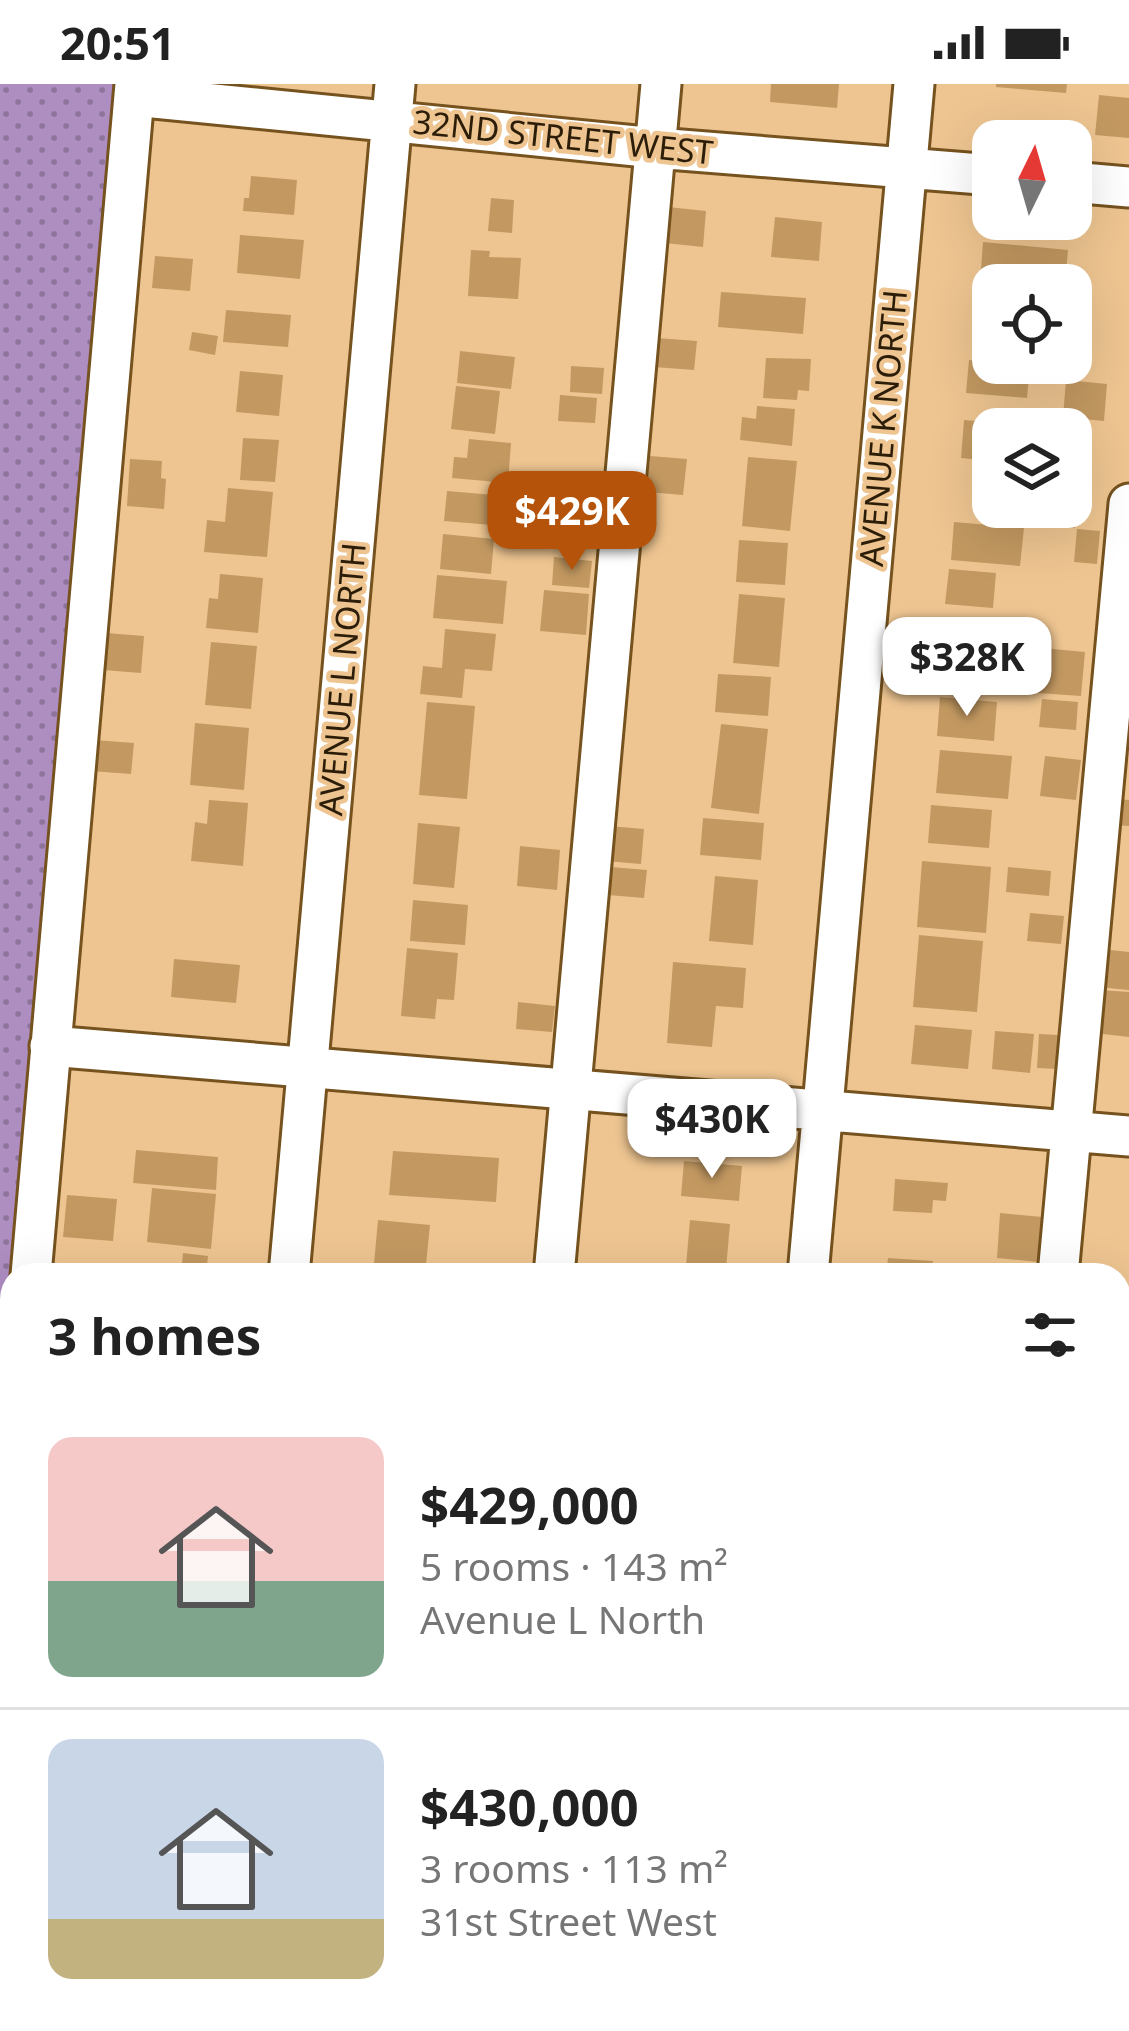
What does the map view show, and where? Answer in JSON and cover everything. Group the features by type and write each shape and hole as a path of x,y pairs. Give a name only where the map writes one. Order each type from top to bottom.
{"street":[{"path":"555,1263 661,84"},
{"name":"AVENUE K NORTH","path":"809,1263 914,84"},
{"path":"32,1263 135,90"},
{"name":"32ND STREET WEST","path":"135,90 393,102 656,148 972,173"},
{"name":"AVENUE L NORTH","path":"291,1263 393,102"},
{"path":"1092,184 1129,187"},
{"path":"1059,1263 1129,504"},
{"path":"50,1046 1129,1136"}],"shaded area":[{"path":"0,84 140,84 13,1263 0,1263"}],"building":[{"path":"771,84 839,84 837,108 770,102"},
{"path":"996,84 1067,84 1066,93"},
{"path":"1099,95 1129,98 1129,138 1095,135"},
{"path":"251,176 297,180 294,215 243,211"},
{"path":"491,198 514,200 512,233 488,231"},
{"path":"668,207 706,211 703,247 665,243"},
{"path":"775,217 822,222 819,261 771,257"},
{"path":"240,235 304,240 300,279 237,273"},
{"path":"983,242 1068,250 1067,264 981,264"},
{"path":"471,250 490,251 489,257 521,258 518,299 468,296"},
{"path":"155,256 193,259 190,291 152,288"},
{"path":"721,292 806,298 803,334 718,327"},
{"path":"226,310 291,315 288,347 223,342"},
{"path":"192,332 218,336 215,355 189,350"},
{"path":"657,338 697,341 694,370 654,367"},
{"path":"460,351 515,357 511,389 457,383"},
{"path":"766,358 811,359 809,391 798,390 797,400 763,398"},
{"path":"969,360 972,384 1028,384 1027,398 966,393"},
{"path":"571,366 604,368 602,394 570,392"},
{"path":"240,371 283,375 279,416 236,412"},
{"path":"1066,384 1107,384 1104,421 1092,420 1092,408 1064,408"},
{"path":"456,386 500,391 495,434 451,429"},
{"path":"560,395 597,398 595,423 558,421"},
{"path":"757,406 795,409 792,446 740,440 742,417 756,419"},
{"path":"964,420 972,421 972,459 961,458"},
{"path":"243,438 279,440 275,482 240,480"},
{"path":"469,439 511,443 508,483 452,478 454,457 467,458"},
{"path":"650,456 687,459 683,495 647,492"},
{"path":"748,457 797,461 790,531 742,526"},
{"path":"130,459 162,461 164,509 127,506"},
{"path":"228,488 273,492 267,557 204,552 207,520 225,522"},
{"path":"447,491 494,495 492,525 444,521"},
{"path":"954,522 972,524 972,528 1024,528 1020,566 951,560"},
{"path":"1077,529 1100,531 1097,564 1074,562"},
{"path":"443,534 494,539 491,574 440,569"},
{"path":"739,540 788,543 785,585 736,582"},
{"path":"554,557 592,561 589,588 552,585"},
{"path":"949,569 996,573 993,608 945,604"},
{"path":"220,574 263,578 258,633 206,628 209,598 218,599"},
{"path":"437,575 507,581 503,624 433,618"},
{"path":"544,590 589,594 586,635 540,631"},
{"path":"739,594 785,598 779,667 733,663"},
{"path":"943,627 1008,631 1006,668 941,664"},
{"path":"445,629 496,634 492,671 465,669 462,698 420,694 423,666 442,668"},
{"path":"106,633 144,636 141,673 103,670"},
{"path":"211,642 257,646 251,709 205,705"},
{"path":"1042,648 1085,652 1081,696 1038,693"},
{"path":"718,674 771,677 768,716 715,712"},
{"path":"940,697 997,702 994,741 937,736"},
{"path":"1042,699 1078,702 1076,730 1039,727"},
{"path":"427,702 475,706 467,799 419,795"},
{"path":"195,723 249,728 244,790 190,785"},
{"path":"721,724 768,729 759,814 711,808"},
{"path":"94,740 134,743 131,774 91,771"},
{"path":"940,750 1012,756 1008,799 936,793"},
{"path":"1045,756 1081,760 1076,800 1040,796"},
{"path":"1117,799 1129,800 1129,826 1115,825"},
{"path":"209,800 248,803 243,866 191,861 195,822 207,824"},
{"path":"931,805 992,810 989,848 928,843"},
{"path":"703,818 764,823 761,860 700,855"},
{"path":"418,823 460,827 454,888 413,884"},
{"path":"609,826 644,829 641,864 606,861"},
{"path":"520,846 560,850 557,890 517,886"},
{"path":"922,861 991,867 986,933 917,927"},
{"path":"611,867 647,870 644,898 608,895"},
{"path":"1008,867 1051,871 1049,896 1006,892"},
{"path":"715,876 758,880 753,945 709,941"},
{"path":"413,900 468,905 465,945 410,941"},
{"path":"1030,913 1064,916 1061,944 1027,941"},
{"path":"919,935 983,941 977,1012 913,1007"},
{"path":"407,948 458,953 454,1000 437,999 435,1019 401,1016"},
{"path":"1102,949 1129,952 1129,990 1098,987"},
{"path":"174,959 240,965 236,1003 171,997"},
{"path":"673,962 746,968 743,1008 716,1006 712,1047 667,1043"},
{"path":"1099,990 1129,992 1129,1037 1094,1033"},
{"path":"518,1002 555,1006 552,1032 516,1029"},
{"path":"915,1025 972,1030 968,1069 911,1064"},
{"path":"995,1031 1034,1034 1030,1073 992,1069"},
{"path":"1039,1034 1059,1035 1057,1069 1037,1068"},
{"path":"136,1150 218,1157 216,1190 133,1183"},
{"path":"393,1151 499,1158 496,1202 389,1195"},
{"path":"684,1161 742,1166 739,1201 681,1196"},
{"path":"895,1179 948,1183 946,1201 933,1200 932,1213 893,1211"},
{"path":"152,1188 216,1194 211,1249 147,1242"},
{"path":"67,1195 117,1199 113,1241 63,1237"},
{"path":"1000,1213 1042,1217 1038,1262 997,1258"},
{"path":"378,1220 430,1225 426,1263 374,1263"},
{"path":"690,1220 730,1224 727,1263 686,1263"},
{"path":"183,1253 208,1256 207,1263 182,1263"},
{"path":"888,1258 933,1261 933,1263 887,1263"}]}
